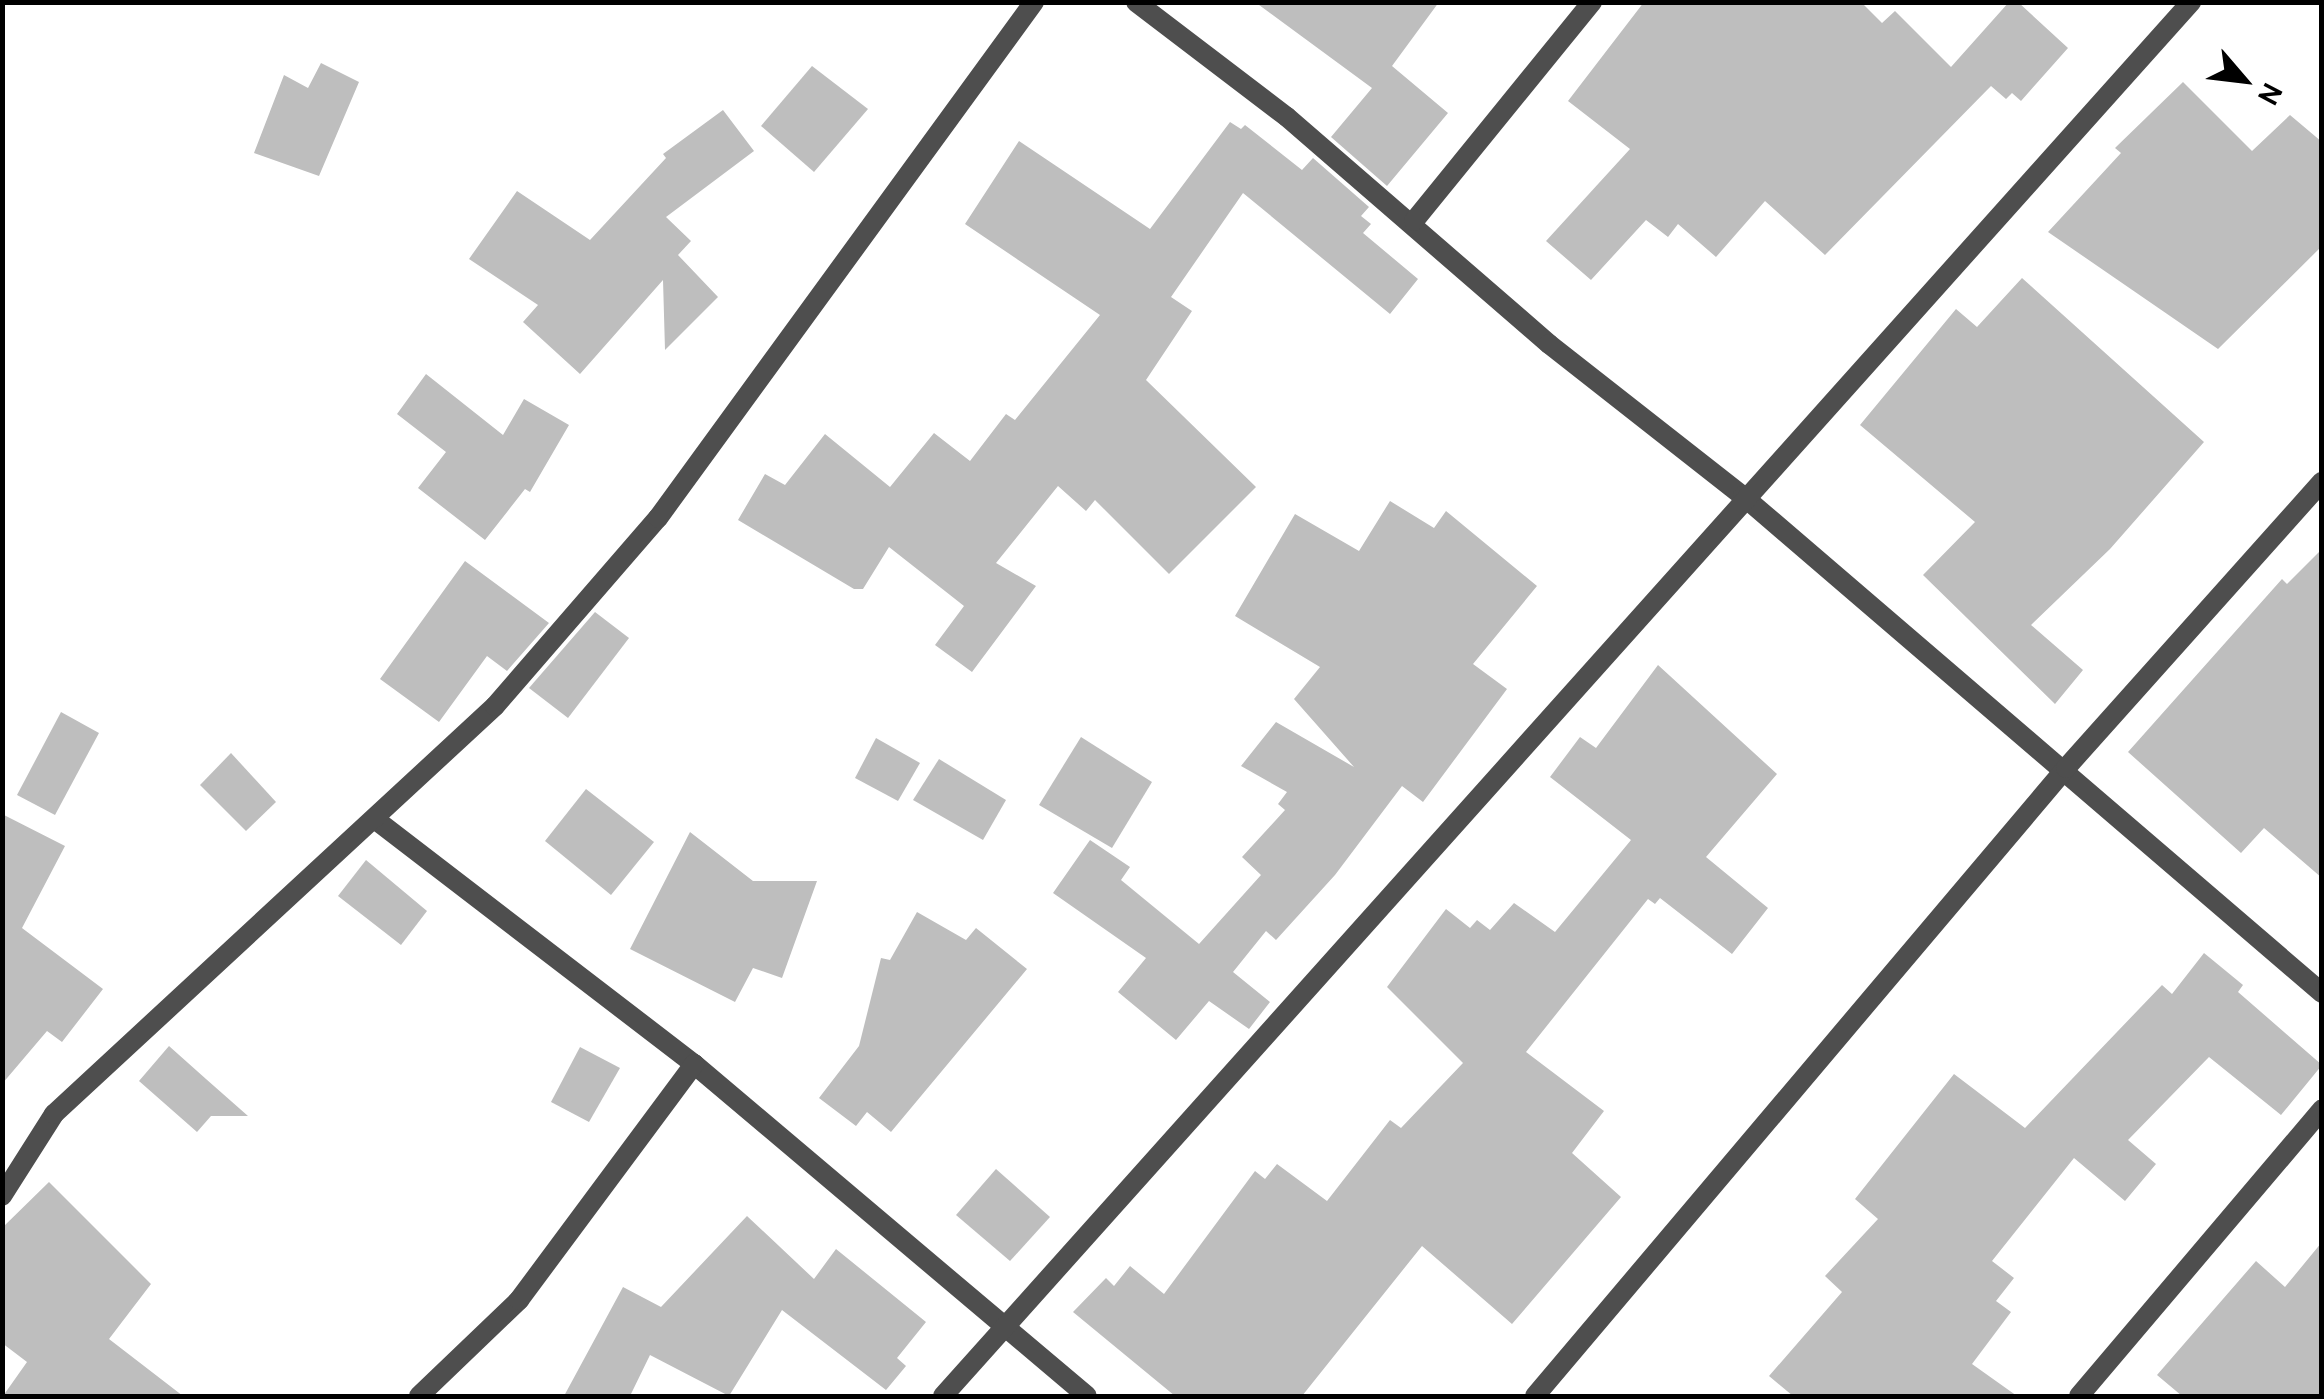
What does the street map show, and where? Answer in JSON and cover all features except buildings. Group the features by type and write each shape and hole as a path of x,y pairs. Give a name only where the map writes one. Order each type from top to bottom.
{"street":[{"path":"2,1196 54,1114 495,706 658,518 1034,2"},
{"path":"1136,2 1414,221 1549,344 1742,496 2066,768 2322,993"},
{"path":"1414,221 1592,2"},
{"path":"943,1396 1742,496 2191,2"},
{"path":"1534,1396 2066,768 2322,482"},
{"path":"376,820 694,1064 1087,1396"},
{"path":"419,1396 519,1300 694,1064"},
{"path":"2079,1396 2322,1109"}]}
